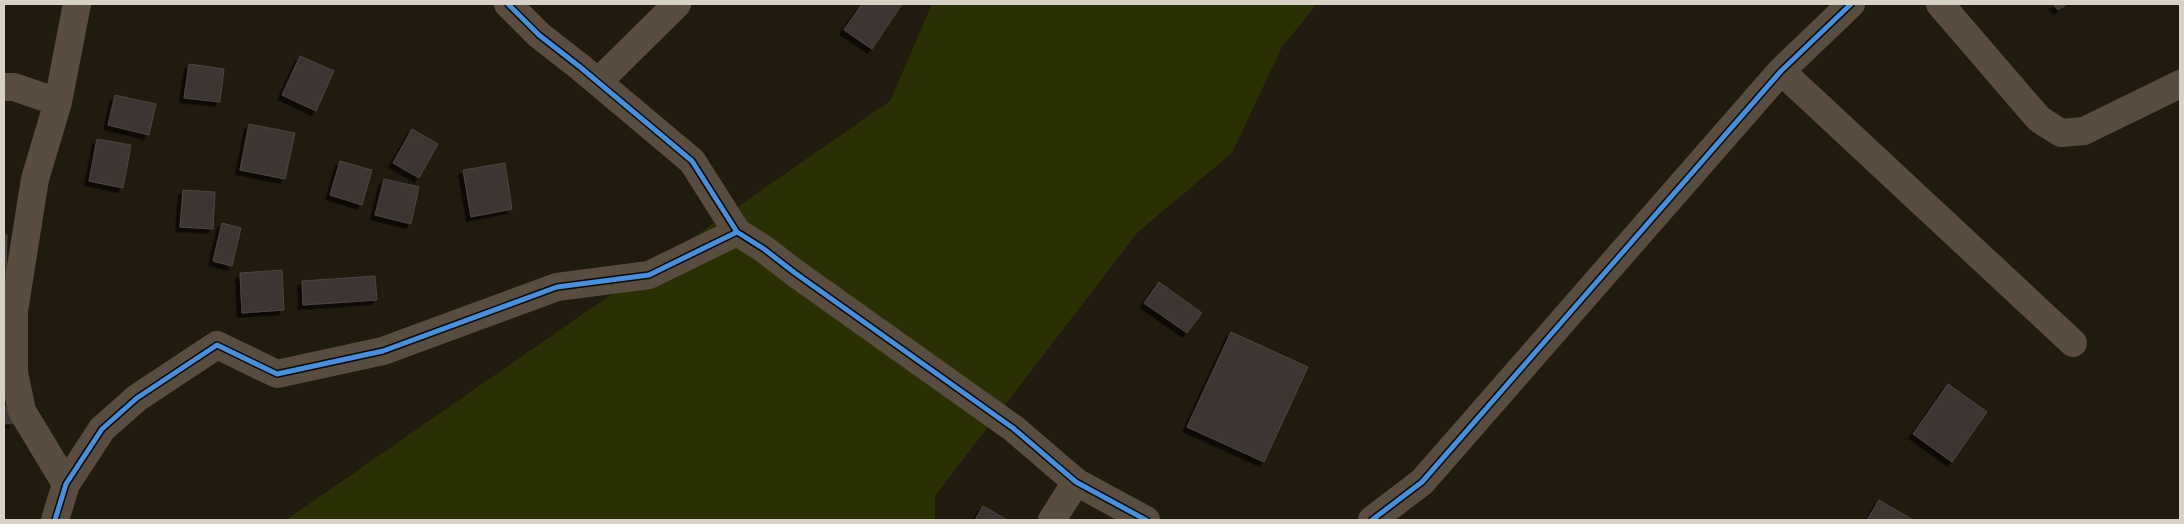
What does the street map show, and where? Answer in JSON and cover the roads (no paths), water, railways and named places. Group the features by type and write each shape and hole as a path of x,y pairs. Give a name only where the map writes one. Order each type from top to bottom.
{"street":[{"path":"66,484 22,411 14,373 14,311 35,179 58,102 77,4"},
{"path":"508,4 539,35 692,161 737,232 764,248 795,273 1013,428 1076,482 1146,520"},
{"path":"598,82 677,4"},
{"path":"1372,520 1422,482 1781,71 1851,4"},
{"path":"1940,4 2039,119 2061,133 2084,131 2180,84"},
{"path":"1781,71 2074,344"},
{"path":"4,87 14,87 58,102"},
{"path":"55,520 66,484 102,429 137,398 217,344 277,374 383,351 557,287 649,275 737,232"},
{"path":"1052,520 1076,482"}]}
